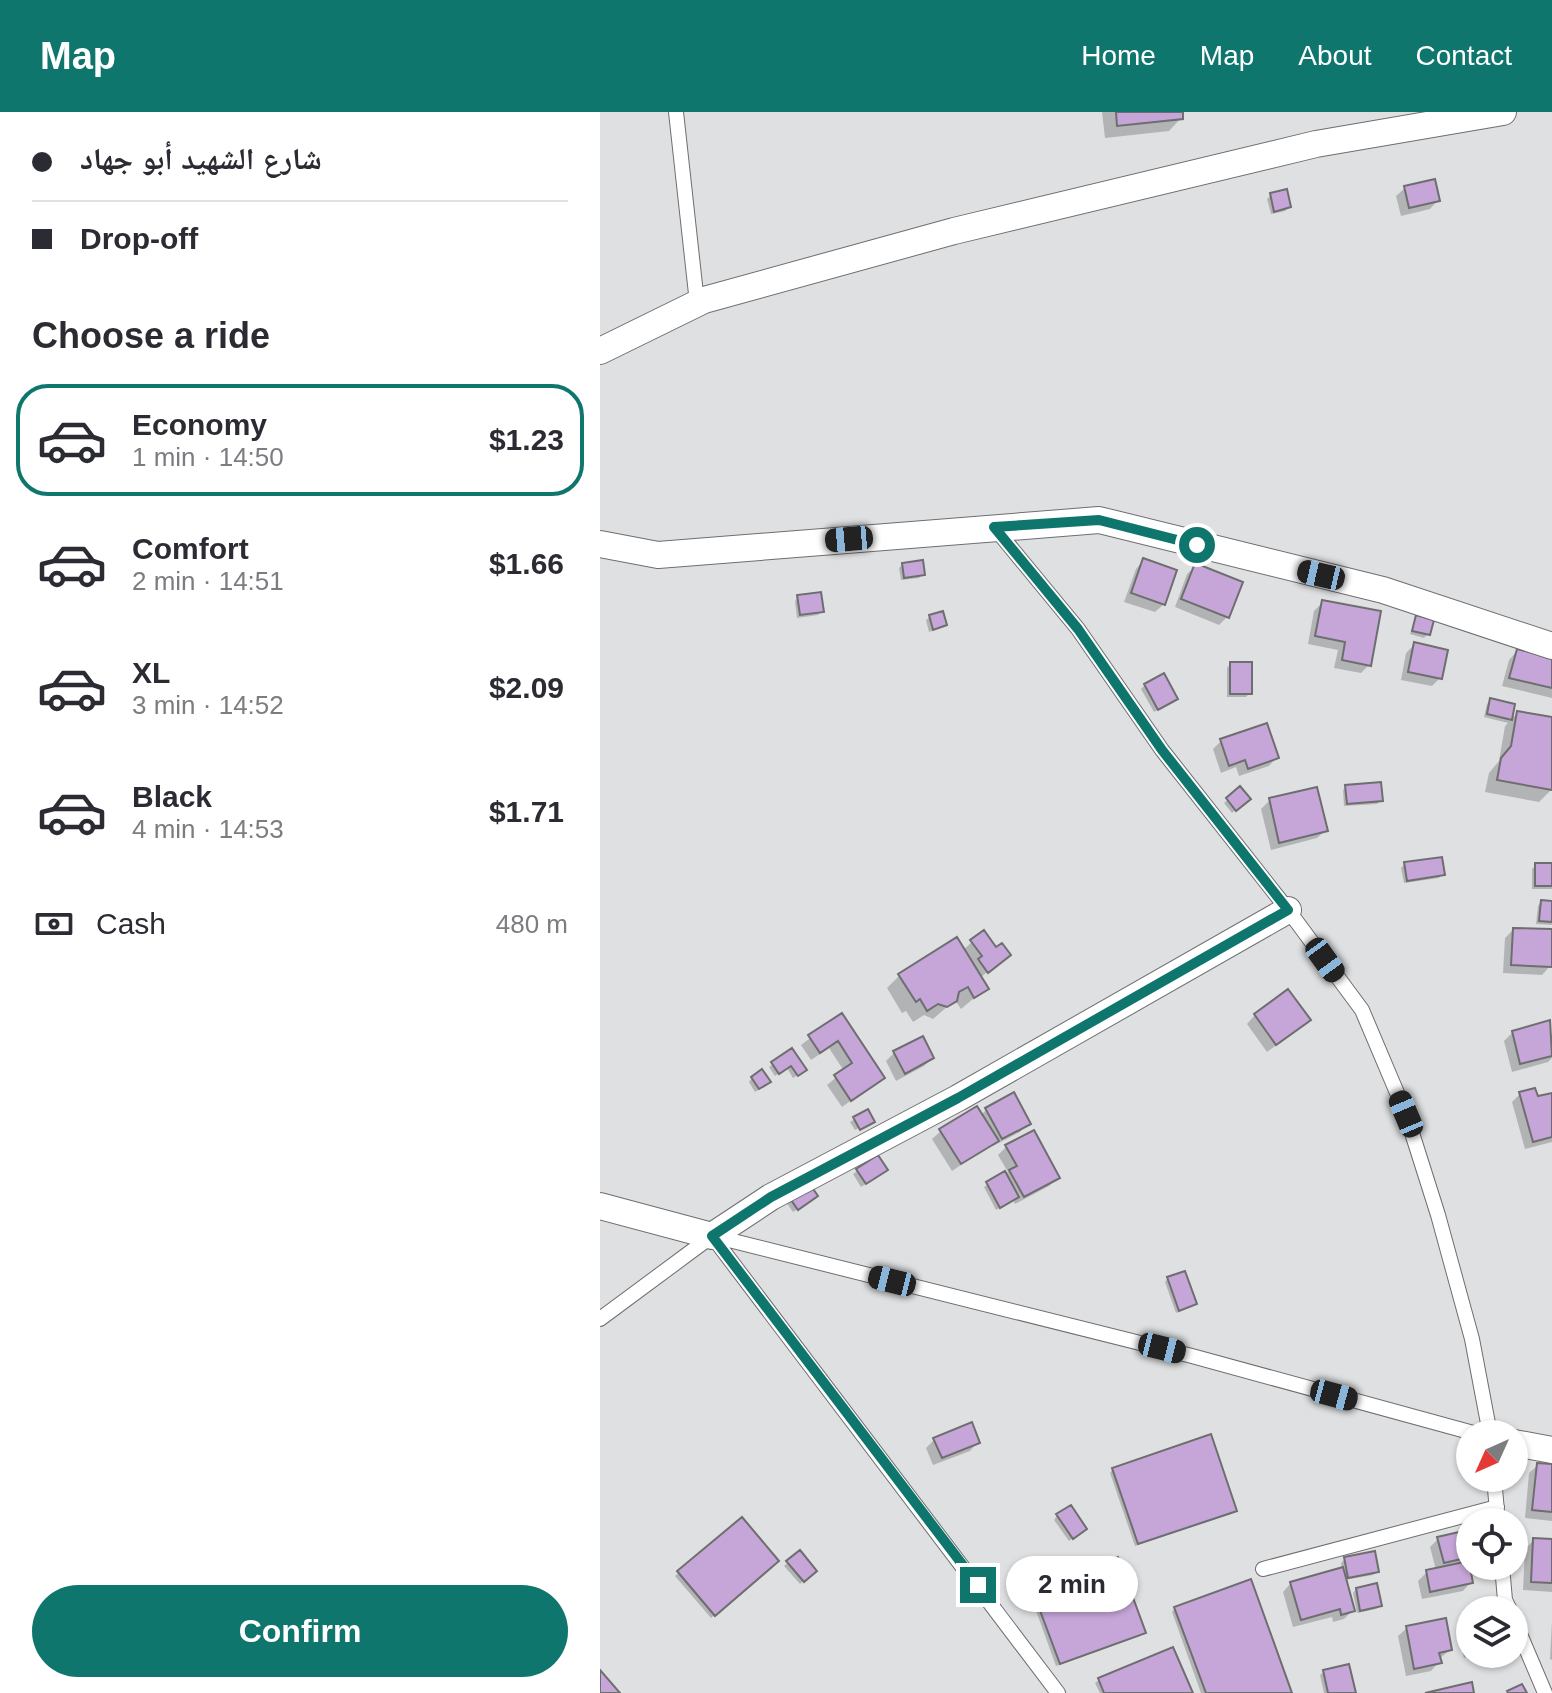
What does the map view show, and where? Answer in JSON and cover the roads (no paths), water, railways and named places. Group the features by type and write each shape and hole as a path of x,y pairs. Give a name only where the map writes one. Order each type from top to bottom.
{"street":[{"path":"600,351 697,303 954,231 1316,144 1503,112"},
{"path":"600,544 658,555 1099,520 1383,590 1552,646"},
{"path":"600,1206 712,1236 771,1197 958,1098 1288,910"},
{"path":"1528,1446 1552,1450"}],"lane":[{"path":"676,112 697,303"},
{"path":"994,527 1078,629 1162,750 1362,1010 1406,1114 1438,1215 1472,1339 1487,1420"},
{"path":"600,1319 712,1236"},
{"path":"712,1236 1176,1352 1456,1428"},
{"path":"712,1236 1058,1693"},
{"path":"1263,1569 1456,1525"},
{"path":"1528,1653 1545,1693"}]}
